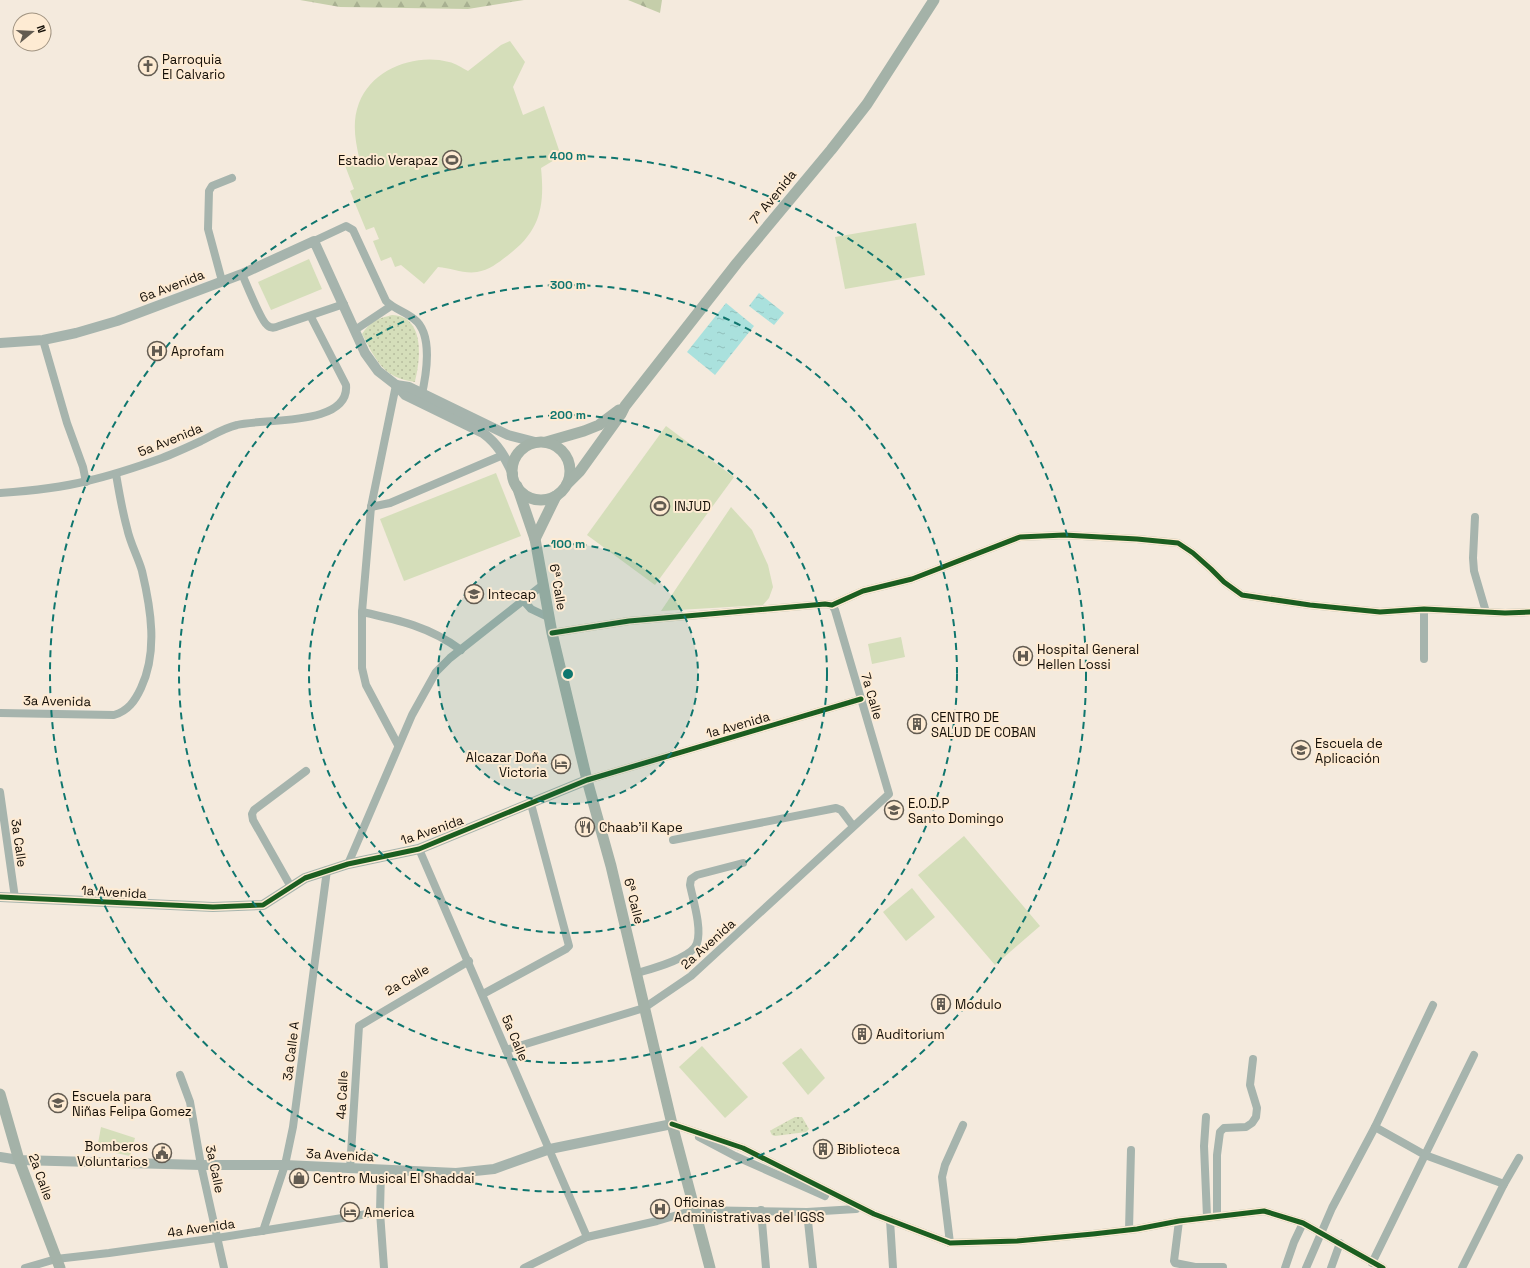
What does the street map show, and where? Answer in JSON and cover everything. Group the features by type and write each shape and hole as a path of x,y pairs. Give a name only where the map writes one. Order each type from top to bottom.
{"main road":[{"name":"7ª Avenida","path":"567,484 574,478 621,414 625,406 737,263 831,150 867,104 934,0"},
{"name":"7ª Avenida","path":"540,442 584,431 599,425 625,406"},
{"path":"540,442 558,448 567,458 570,466 570,475 567,484 556,496 549,499 534,499 521,492 517,486 513,474 515,458 520,451 527,446 540,442"},
{"name":"6ª Calle","path":"517,486 535,539 552,633 586,780 611,866 672,1124 710,1268"},
{"path":"535,539 556,496"},
{"name":"2a Calle","path":"0,1094 19,1160 58,1264"}],"street":[{"path":"222,281 208,229 209,191 212,186 232,178"},
{"name":"6a Avenida","path":"0,343 43,340 76,333 117,321 242,274 346,226 355,233 383,296 391,306"},
{"path":"314,241 365,353 372,364 405,395 421,398 508,435 540,442"},
{"path":"242,274 265,324 269,327 274,328 344,304"},
{"path":"355,330 391,306 413,318 422,327 425,333 426,362 421,398"},
{"name":"5a Avenida","path":"0,493 41,489 86,482 116,474 183,449 238,424 306,418 329,410 344,400 347,389 345,380 311,316"},
{"path":"43,340 86,482"},
{"path":"396,385 371,507 362,612 362,668 366,685 398,745"},
{"path":"421,398 483,433 494,442 513,474"},
{"path":"371,507 390,503 503,455"},
{"name":"3a Avenida","path":"0,713 114,715 129,708 146,678 151,660 149,610 142,571 127,529 116,474"},
{"path":"1475,517 1474,565 1486,612"},
{"path":"552,633 629,621 825,604 832,605 863,591 912,579 1020,537 1064,535 1178,543 1193,553 1224,582 1242,595 1310,605 1380,612 1424,609 1486,612 1530,612"},
{"path":"348,864 412,714 436,672 450,658 544,584"},
{"path":"523,600 531,609 550,618"},
{"name":"7a Calle","path":"832,605 835,610 889,794"},
{"path":"1424,609 1424,659"},
{"path":"362,612 407,622 448,640 461,650"},
{"name":"1a Avenida","path":"0,897 213,907 263,905 305,878 348,864 419,849 586,780 861,699"},
{"path":"291,887 253,820 252,814 254,810 306,771"},
{"name":"3a Calle","path":"0,792 15,898"},
{"name":"2a Avenida","path":"506,1050 644,1008 691,976 889,794"},
{"path":"483,994 569,946 531,804"},
{"path":"673,840 836,808 841,810 853,826"},
{"name":"5a Calle","path":"419,849 469,961 587,1237"},
{"path":"637,973 685,956 697,945 699,937 690,884 691,879 697,875 743,863"},
{"name":"3a Calle A","path":"263,1231 285,1165 293,1127 327,870"},
{"name":"2a Calle","path":"360,1024 469,961"},
{"path":"1306,1268 1332,1208 1375,1127 1434,1005"},
{"name":"4a Calle","path":"350,1169 358,1029 360,1024"},
{"path":"1372,1263 1474,1055"},
{"path":"1217,1216 1217,1155 1220,1132 1224,1128 1246,1127 1252,1123 1256,1117 1257,1108 1250,1085 1253,1059"},
{"name":"3a Calle","path":"180,1076 190,1102 201,1165 224,1268"},
{"path":"1206,1117 1204,1146 1207,1217"},
{"path":"672,1124 735,1156 856,1209 874,1214 950,1243 1017,1241 1129,1230 1207,1217 1264,1211 1303,1223 1383,1268"},
{"path":"672,1124 743,1148 874,1214"},
{"name":"3a Avenida","path":"0,1157 19,1160 201,1165 285,1165 456,1173 494,1169 550,1149 672,1124"},
{"path":"950,1243 942,1177 945,1165 963,1125"},
{"path":"1375,1127 1425,1155 1504,1184"},
{"path":"1129,1230 1131,1150"},
{"path":"1462,1268 1504,1184 1519,1158"},
{"path":"381,1170 380,1212 384,1268"},
{"path":"524,1268 587,1237 657,1221 694,1210 807,1212 856,1209"},
{"path":"761,1210 766,1268"},
{"name":"4a Avenida","path":"25,1268 380,1212"},
{"path":"807,1212 813,1268"},
{"path":"890,1220 893,1268"},
{"path":"1179,1221 1174,1261 1175,1264 1195,1267 1223,1267"},
{"path":"1285,1268 1294,1242 1303,1223"},
{"path":"1331,1268 1340,1243"}],"green space":[{"path":"300,0 524,0 468,9 340,7"},
{"path":"628,0 662,0 660,13"},
{"name":"Estadio Verapaz","path":"510,41 525,62 513,87 523,115 544,106 561,156 541,168 542,195 538,218 527,238 518,247 497,264 477,272 467,272 438,267 424,284 401,265 395,267 391,257 381,261 373,241 379,239 374,227 366,230 350,191 354,189 344,163 359,157 355,137 355,117 359,103 365,91 374,81 396,66 422,60 436,60 456,64 468,71 501,45"},
{"path":"916,223 925,275 845,289 835,237"},
{"path":"309,259 322,289 271,310 258,282"},
{"path":"392,315 403,317 410,323 415,331 418,340 419,362 415,382 404,380 388,372 376,360 362,334 368,326 375,321"},
{"name":"INJUD","path":"666,426 734,477 655,585 587,535"},
{"path":"496,473 521,536 404,581 380,519"},
{"path":"731,507 752,530 768,565 773,587 769,598 763,605 661,611"},
{"path":"901,637 905,657 872,664 868,644"},
{"path":"964,836 1040,926 995,965 918,875"},
{"path":"912,888 935,917 906,941 883,912"},
{"path":"702,1046 748,1097 725,1118 679,1067"},
{"path":"801,1048 825,1078 808,1095 782,1063"},
{"path":"795,1117 802,1117 809,1129 806,1132 775,1136 772,1135 770,1131"},
{"path":"101,1127 135,1138 130,1156 97,1149"}],"water":[{"path":"759,293 784,313 774,325 749,306"},
{"path":"726,303 754,326 715,375 687,352"}],"cycle path":[{"path":"552,633 629,621 825,604 832,605 863,591 912,579 1020,537 1064,535 1178,543 1193,553 1224,582 1242,595 1310,605 1380,612 1424,609 1505,613 1530,612"},
{"path":"0,897 213,907 263,905 305,878 348,864 419,849 587,780 861,699"},
{"path":"672,1124 743,1148 874,1214 950,1243 1017,1241 1093,1234 1137,1229 1179,1221 1264,1211 1303,1223 1383,1268"}],"place":[{"name":"Parroquia El Calvario","path":"148,66"},
{"name":"Estadio Verapaz","path":"452,160"},
{"name":"Aprofam","path":"157,351"},
{"name":"INJUD","path":"660,506"},
{"name":"Intecap","path":"474,594"},
{"name":"Hospital General Hellen Lossi","path":"1023,656"},
{"name":"CENTRO DE SALUD DE COBAN","path":"917,724"},
{"name":"Escuela de Aplicación","path":"1301,750"},
{"name":"Alcazar Doña Victoria","path":"561,764"},
{"name":"E.O.D.P Santo Domingo","path":"894,810"},
{"name":"Chaab'il Kape","path":"585,827"},
{"name":"Modulo","path":"941,1004"},
{"name":"Auditorium","path":"862,1034"},
{"name":"Escuela para Niñas Felipa Gomez","path":"58,1103"},
{"name":"Biblioteca","path":"823,1149"},
{"name":"Bomberos Voluntarios","path":"162,1153"},
{"name":"Centro Musical El Shaddai","path":"299,1178"},
{"name":"Oficinas Administrativas del IGSS","path":"660,1209"},
{"name":"America","path":"350,1212"}]}
